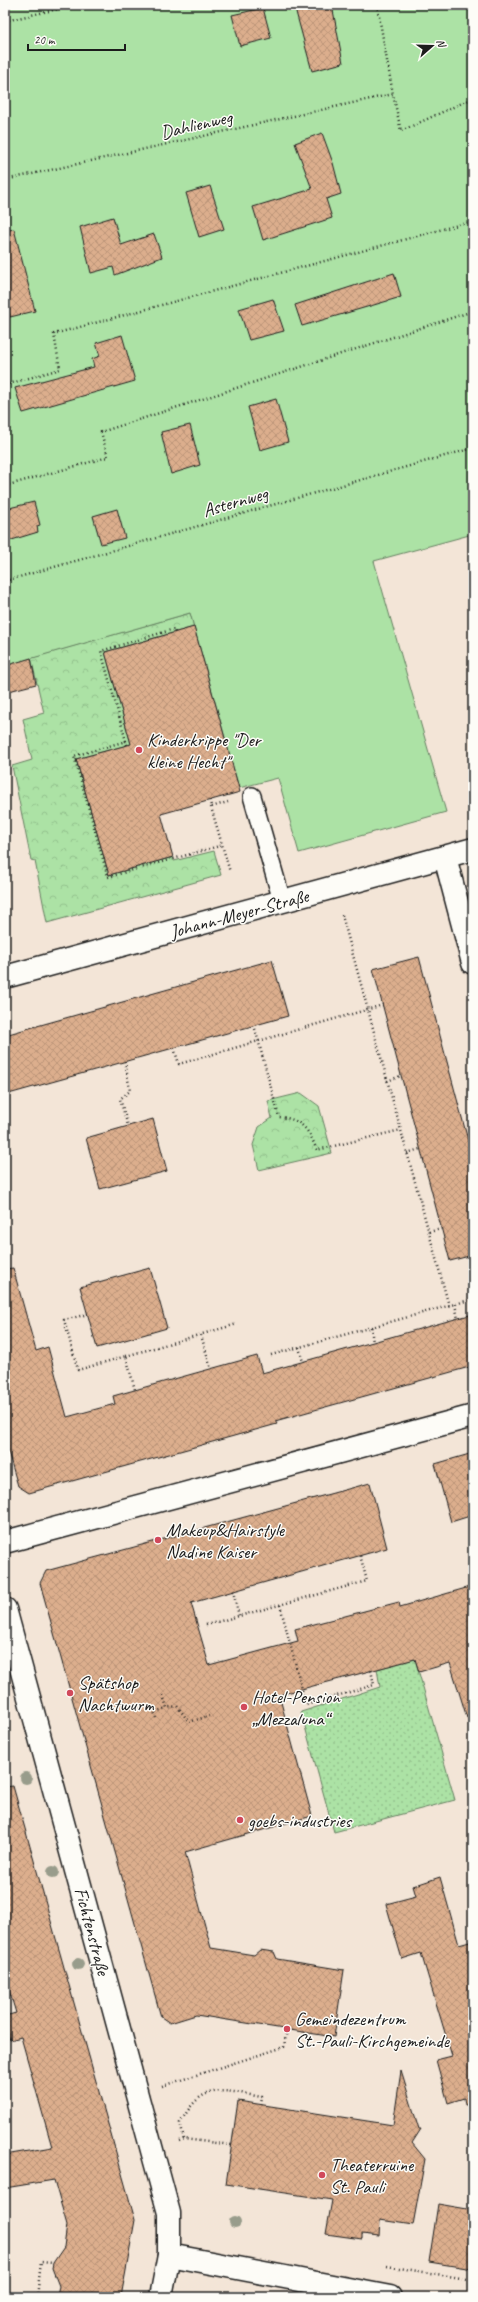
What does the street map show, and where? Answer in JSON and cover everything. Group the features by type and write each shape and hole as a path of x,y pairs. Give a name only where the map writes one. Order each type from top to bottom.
{"street":[{"name":"Johann-Meyer-Straße","path":"5,977 473,849"},
{"path":"445,857 473,963"},
{"path":"5,1542 473,1416"},
{"name":"Fichtenstraße","path":"5,1609 170,2213 169,2255 161,2297"},
{"path":"169,2255 390,2297"}],"lane":[{"path":"252,796 282,901"}],"path":[{"path":"5,21 75,5"},
{"path":"377,5 392,94 401,131 473,98"},
{"name":"Dahlienweg","path":"5,180 392,94"},
{"path":"5,385 60,370 54,334 473,221"},
{"path":"5,486 108,457 101,432 473,311"},
{"name":"Asternweg","path":"5,581 473,448"},
{"path":"127,745 101,651 174,629 175,633"},
{"path":"126,741 74,756 108,877 222,845"},
{"path":"212,807 230,872"},
{"path":"335,887 449,1306"},
{"path":"174,1048 179,1064 383,1005"},
{"path":"254,1026 278,1117 293,1118 304,1126 317,1150 401,1130"},
{"path":"125,1061 130,1091 120,1099 128,1126"},
{"path":"387,1081 401,1076"},
{"path":"407,1153 420,1149"},
{"path":"429,1232 441,1229"},
{"path":"271,1355 473,1299"},
{"path":"455,1304 458,1319"},
{"path":"88,1314 64,1320 78,1370 237,1324"},
{"path":"371,1327 373,1343"},
{"path":"201,1335 211,1369"},
{"path":"299,1347 303,1362"},
{"path":"126,1356 135,1390"},
{"path":"206,1626 367,1581 360,1555"},
{"path":"233,1591 239,1616"},
{"path":"280,1605 306,1706 374,1685 371,1670"},
{"path":"163,1695 167,1708"},
{"path":"156,1718 154,1712 177,1706 189,1722 209,1716"},
{"path":"137,2094 284,2047 287,2029"},
{"path":"184,2139 180,2122 197,2100 205,2094 224,2091 262,2097 261,2105"},
{"path":"205,2141 232,2144"},
{"path":"37,2297 41,2262 53,2263"}],"green space":[{"path":"5,5 473,5 473,534 374,561 446,812 299,853 278,778 239,788 190,613 5,666"},
{"path":"190,613 194,627 105,652 131,744 76,759 109,875 173,857 174,861 214,851 221,875 47,923 35,861 31,860 12,766 32,760 23,719 44,713 31,658"},
{"path":"301,1093 319,1106 332,1153 259,1170 253,1145 259,1127 272,1118 268,1101"},
{"path":"415,1659 455,1800 334,1832 301,1712 380,1687 377,1669"}],"building":[{"path":"321,5 332,5 343,63 312,71 296,12"},
{"path":"263,8 271,38 240,46 232,15"},
{"path":"322,133 333,163 341,194 326,199 332,218 263,240 253,207 312,189 295,143"},
{"path":"210,186 224,229 199,237 186,193"},
{"path":"113,217 121,245 154,234 162,257 115,275 113,267 91,273 80,227"},
{"path":"14,229 35,311 10,317 5,299 5,231"},
{"path":"394,273 401,297 302,326 295,305"},
{"path":"273,299 284,331 249,340 239,309"},
{"path":"122,335 135,381 23,413 15,388 94,367 92,359 100,356 96,343"},
{"path":"276,399 288,442 260,450 248,407"},
{"path":"190,425 200,465 171,474 161,432"},
{"path":"34,502 40,525 37,526 38,532 5,542 5,509"},
{"path":"117,509 125,538 101,544 93,516"},
{"path":"194,627 240,792 161,814 173,857 109,875 76,759 131,744 105,652"},
{"path":"31,658 36,684 5,692 5,666"},
{"path":"419,957 473,1159 473,1255 450,1261 373,969"},
{"path":"272,960 288,1016 5,1095 5,1035"},
{"path":"153,1119 167,1171 100,1189 86,1138"},
{"path":"13,1268 36,1351 48,1347 67,1417 115,1404 113,1396 257,1356 262,1373 473,1314 473,1366 275,1421 277,1424 29,1493 18,1486 5,1441 5,1269"},
{"path":"150,1268 167,1328 97,1348 80,1287"},
{"path":"473,1453 473,1515 451,1522 435,1464"},
{"path":"370,1483 387,1548 191,1603 209,1665 298,1641 295,1629 399,1602 400,1607 473,1586 473,1717 467,1718 450,1663 419,1672 415,1659 279,1695 312,1816 185,1852 211,1948 254,1955 260,1950 274,1952 277,1959 344,1970 334,2037 196,2015 170,2023 161,2017 40,1583 46,1571"},
{"path":"13,1786 135,2220 121,2297 57,2297 59,2286 52,2268 53,2263 64,2247 67,2225 54,2180 5,2188 5,2155 52,2147 21,2037 10,2040 5,2026 5,2016 16,2013 5,1977 5,1787"},
{"path":"440,1877 459,1945 473,1941 473,2104 465,2105 464,2098 448,2103 436,2060 452,2056 421,1953 402,1959 386,1904 416,1896 413,1886"},
{"name":"Theaterruine St. Pauli","path":"401,2071 419,2129 421,2129 412,2143 425,2159 413,2225 380,2220 379,2236 362,2234 362,2239 326,2234 332,2200 226,2184 238,2101 393,2125"},
{"path":"438,2204 473,2210 473,2269 429,2262"}],"place":[{"name":"Kinderkrippe \"Der kleine Hecht\"","path":"139,750"},
{"name":"Makeup&Hairstyle Nadine Kaiser","path":"158,1540"},
{"name":"Spätshop Nachtwurm","path":"70,1693"},
{"name":"Hotel-Pension „Mezzaluna“","path":"244,1707"},
{"name":"goebs-industries","path":"240,1820"},
{"name":"Gemeindezentrum St.-Pauli-Kirchgemeinde","path":"287,2029"},
{"name":"Theaterruine St. Pauli","path":"322,2175"}]}
